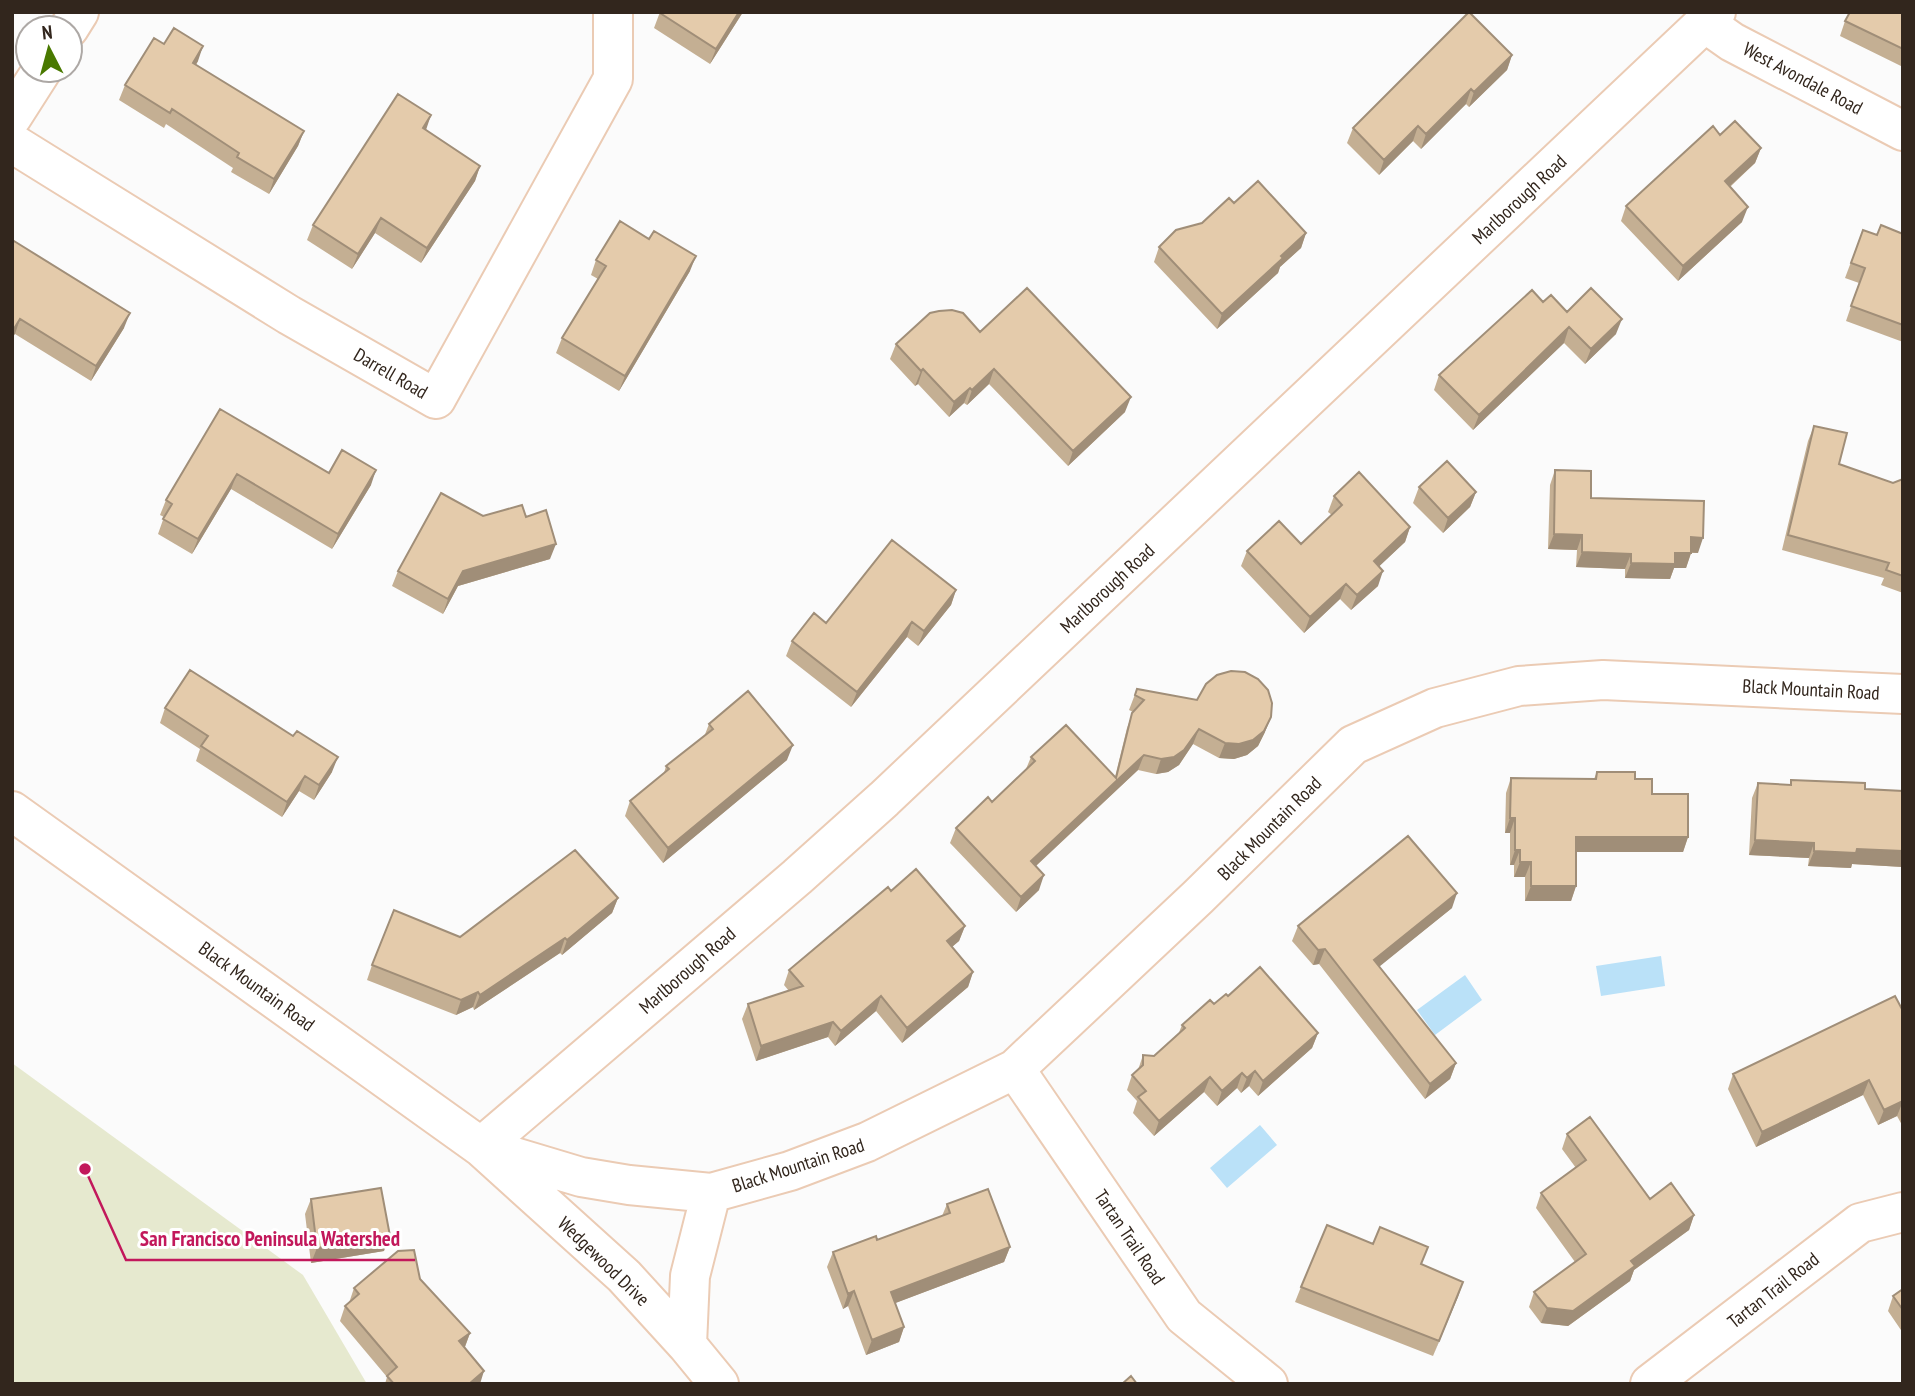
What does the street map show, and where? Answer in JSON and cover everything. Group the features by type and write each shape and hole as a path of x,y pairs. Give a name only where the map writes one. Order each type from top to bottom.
{"street":[{"name":"Darrell Road","path":"12,143 289,315 436,399 613,79 613,12"},
{"name":"West Avondale Road","path":"1710,18 1732,42 1903,131"},
{"name":"Marlborough Road","path":"481,1147 797,877 884,799 1710,18"},
{"path":"12,117 33,84"},
{"name":"Black Mountain Road","path":"12,811 481,1147 582,1177 629,1185 711,1193 790,1171 867,1142 1015,1069 1198,897 1353,745 1435,708 1518,686 1603,680 1903,695"},
{"name":"Tartan Trail Road","path":"1015,1069 1184,1316 1268,1384"},
{"name":"Wedgewood Drive","path":"481,1147 624,1276 719,1384"},
{"name":"Black Mountain Road","path":"687,1345 690,1276 711,1193"},
{"name":"Tartan Trail Road","path":"1650,1384 1860,1223 1903,1212"}],"green space":[{"path":"12,1063 303,1275 367,1384 12,1384"}],"water":[{"path":"1661,956 1665,986 1601,996 1596,966"},
{"path":"1465,975 1482,1000 1435,1035 1417,1010"},
{"path":"1260,1125 1277,1145 1227,1188 1210,1168"}],"building":[{"path":"660,12 739,12 716,49"},
{"path":"1469,12 1512,55 1474,92 1471,89 1426,134 1418,126 1384,160 1353,128"},
{"path":"1850,12 1903,12 1903,49 1845,21"},
{"path":"174,28 203,46 193,63 304,131 274,179 237,157 239,153 172,109 170,113 125,85 154,38 164,44"},
{"path":"398,94 431,115 423,128 480,166 427,248 381,218 358,254 313,225"},
{"path":"1735,121 1761,148 1725,181 1748,207 1683,266 1626,206 1713,126 1720,135"},
{"path":"1258,181 1306,233 1222,314 1159,247 1176,230 1202,223 1229,198 1234,203"},
{"path":"620,221 649,239 654,231 696,256 625,376 562,338 606,266 596,260"},
{"path":"1881,225 1903,234 1903,325 1851,306 1865,268 1851,263 1863,230 1877,235"},
{"path":"14,241 130,313 96,366 20,319 12,332"},
{"path":"1027,288 1131,397 1073,451 994,369 972,390 970,388 954,402 896,344 930,313 939,311 963,313 980,332"},
{"path":"1591,288 1622,319 1591,349 1569,327 1479,415 1439,375 1532,290 1543,302 1551,295 1567,312"},
{"path":"220,409 329,473 342,450 376,470 338,534 237,474 198,539 163,519 172,504 166,500"},
{"path":"1814,426 1847,433 1839,464 1893,483 1903,479 1903,576 1886,570 1889,563 1788,535"},
{"path":"1447,461 1476,492 1448,518 1419,487"},
{"path":"1555,470 1591,471 1591,498 1704,501 1703,538 1691,537 1691,553 1675,553 1675,564 1631,563 1631,554 1582,552 1582,535 1554,534"},
{"path":"1359,472 1410,527 1374,561 1383,571 1357,595 1346,584 1310,617 1247,551 1279,521 1301,544 1342,505 1334,496"},
{"path":"441,493 483,516 522,505 526,517 546,510 556,544 463,571 448,599 398,571"},
{"path":"892,540 956,590 924,631 912,622 857,692 792,641 814,613 826,623"},
{"path":"190,670 293,736 297,731 338,757 319,785 305,776 287,802 201,746 208,736 165,708"},
{"path":"1231,671 1245,672 1258,679 1268,690 1272,703 1271,717 1264,731 1253,740 1239,744 1225,743 1199,729 1184,750 1174,757 1161,759 1144,755 1031,861 1044,875 1021,897 956,828 988,797 992,802 1035,761 1031,757 1066,725 1116,778 1132,713 1144,700 1135,695 1137,689 1197,700 1206,684 1217,675"},
{"path":"748,691 793,745 668,848 630,801 669,769 666,766 713,729 709,724"},
{"path":"1597,772 1635,772 1635,779 1652,779 1652,794 1688,794 1688,837 1576,837 1576,886 1531,886 1531,862 1520,862 1520,850 1515,850 1515,818 1510,818 1511,778 1596,779"},
{"path":"1791,780 1865,783 1865,789 1903,791 1903,851 1814,851 1814,843 1755,840 1758,783 1791,785"},
{"path":"1408,836 1457,893 1374,960 1456,1063 1430,1084 1325,949 1318,950 1298,926"},
{"path":"575,850 618,898 567,940 565,938 480,995 478,992 461,1000 372,965 394,910 460,937"},
{"path":"916,869 965,926 947,941 973,972 907,1028 881,996 841,1031 833,1022 761,1046 748,1004 803,986 789,970 888,887 891,891"},
{"path":"1260,967 1318,1033 1263,1081 1255,1071 1247,1078 1242,1073 1222,1091 1210,1077 1159,1121 1138,1097 1146,1091 1132,1075 1143,1065 1143,1055 1154,1056 1185,1028 1182,1025 1210,1000 1214,1004 1226,994 1228,996"},
{"path":"1895,996 1903,1011 1903,1101 1884,1110 1869,1080 1762,1132 1733,1074"},
{"path":"1590,1117 1650,1199 1671,1183 1694,1215 1631,1261 1635,1266 1573,1311 1547,1308 1534,1292 1586,1254 1541,1193 1586,1160 1567,1134"},
{"path":"381,1188 390,1236 317,1248 311,1199"},
{"path":"988,1189 1010,1247 891,1292 904,1327 872,1340 854,1291 848,1294 833,1252 876,1236 877,1240 950,1213 947,1204"},
{"path":"1327,1225 1373,1244 1380,1227 1428,1247 1421,1264 1463,1282 1439,1341 1301,1287"},
{"path":"414,1250 420,1279 470,1333 459,1341 484,1371 469,1384 394,1384 387,1376 397,1367 345,1306 359,1294 354,1288 398,1251"},
{"path":"1903,1289 1903,1310 1893,1296"},
{"path":"1131,1376 1137,1384 1122,1384"}],"place":[{"name":"San Francisco Peninsula Watershed","path":"85,1169"}]}
